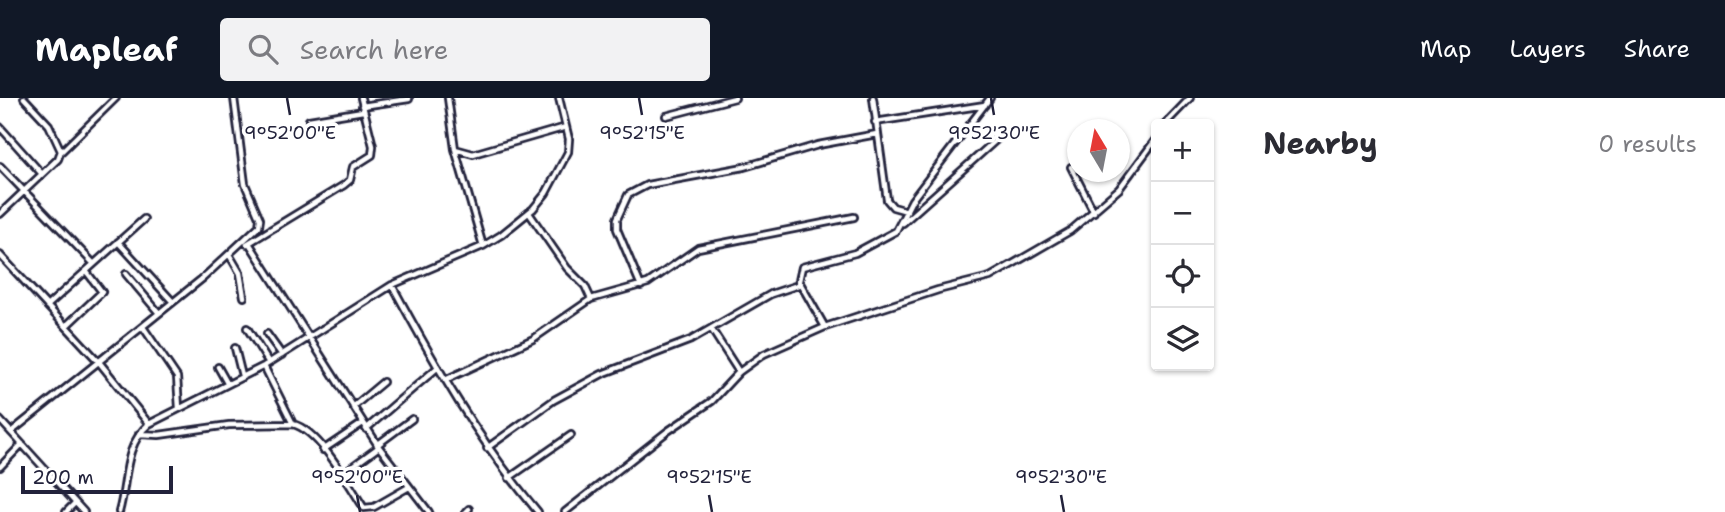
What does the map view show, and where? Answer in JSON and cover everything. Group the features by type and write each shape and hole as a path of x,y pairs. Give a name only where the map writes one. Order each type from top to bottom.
{"street":[{"path":"24,98 49,125 61,151"},
{"path":"0,214 117,98"},
{"path":"11,432 230,256 259,226 260,219 245,184 234,98"},
{"path":"237,249 350,180 353,167 373,151 361,98"},
{"path":"448,98 454,149 483,246"},
{"path":"119,512 131,445 138,433 149,424 267,364 393,285 483,246 529,213 546,193 568,152 566,127 559,98"},
{"path":"666,116 735,98"},
{"path":"873,98 887,200 894,207 906,211"},
{"path":"902,223 906,211 990,98"},
{"path":"1170,119 1189,98"},
{"path":"309,120 409,99"},
{"path":"876,122 986,105"},
{"path":"0,127 42,174"},
{"path":"454,149 473,154 566,127"},
{"path":"641,286 617,229 617,219 628,195 647,185 744,167 818,145 877,134"},
{"path":"825,327 800,283 802,267 855,253 896,232 902,223 996,140"},
{"path":"565,512 668,431 712,401 738,372 764,354 825,327 938,290 990,277 1070,231 1119,189 1151,146"},
{"path":"0,166 94,264"},
{"path":"1079,182 1094,212"},
{"path":"529,213 568,268 585,286 591,299"},
{"path":"445,380 533,339 591,299 641,286 661,276 698,248 854,218"},
{"path":"47,306 144,219"},
{"path":"118,242 173,302"},
{"path":"248,243 364,426 429,512"},
{"path":"0,255 99,362 149,424"},
{"path":"230,256 240,273 244,298"},
{"path":"66,327 102,292 86,271"},
{"path":"126,274 159,313"},
{"path":"487,448 554,400 602,374 712,330 771,294 800,283"},
{"path":"393,285 437,368 487,448 538,512"},
{"path":"143,327 177,377 179,408"},
{"path":"247,328 267,364 293,424"},
{"path":"712,330 738,372"},
{"path":"267,334 282,355"},
{"path":"235,348 242,376"},
{"path":"218,367 227,383"},
{"path":"323,450 364,426 437,368"},
{"path":"353,407 383,382"},
{"path":"342,474 412,419"},
{"path":"0,420 84,512"},
{"path":"138,433 159,435 229,425 293,424 302,427 323,450 364,508 374,508 409,487"},
{"path":"509,478 571,435"},
{"path":"0,467 22,444"},
{"path":"66,512 75,503"}]}
